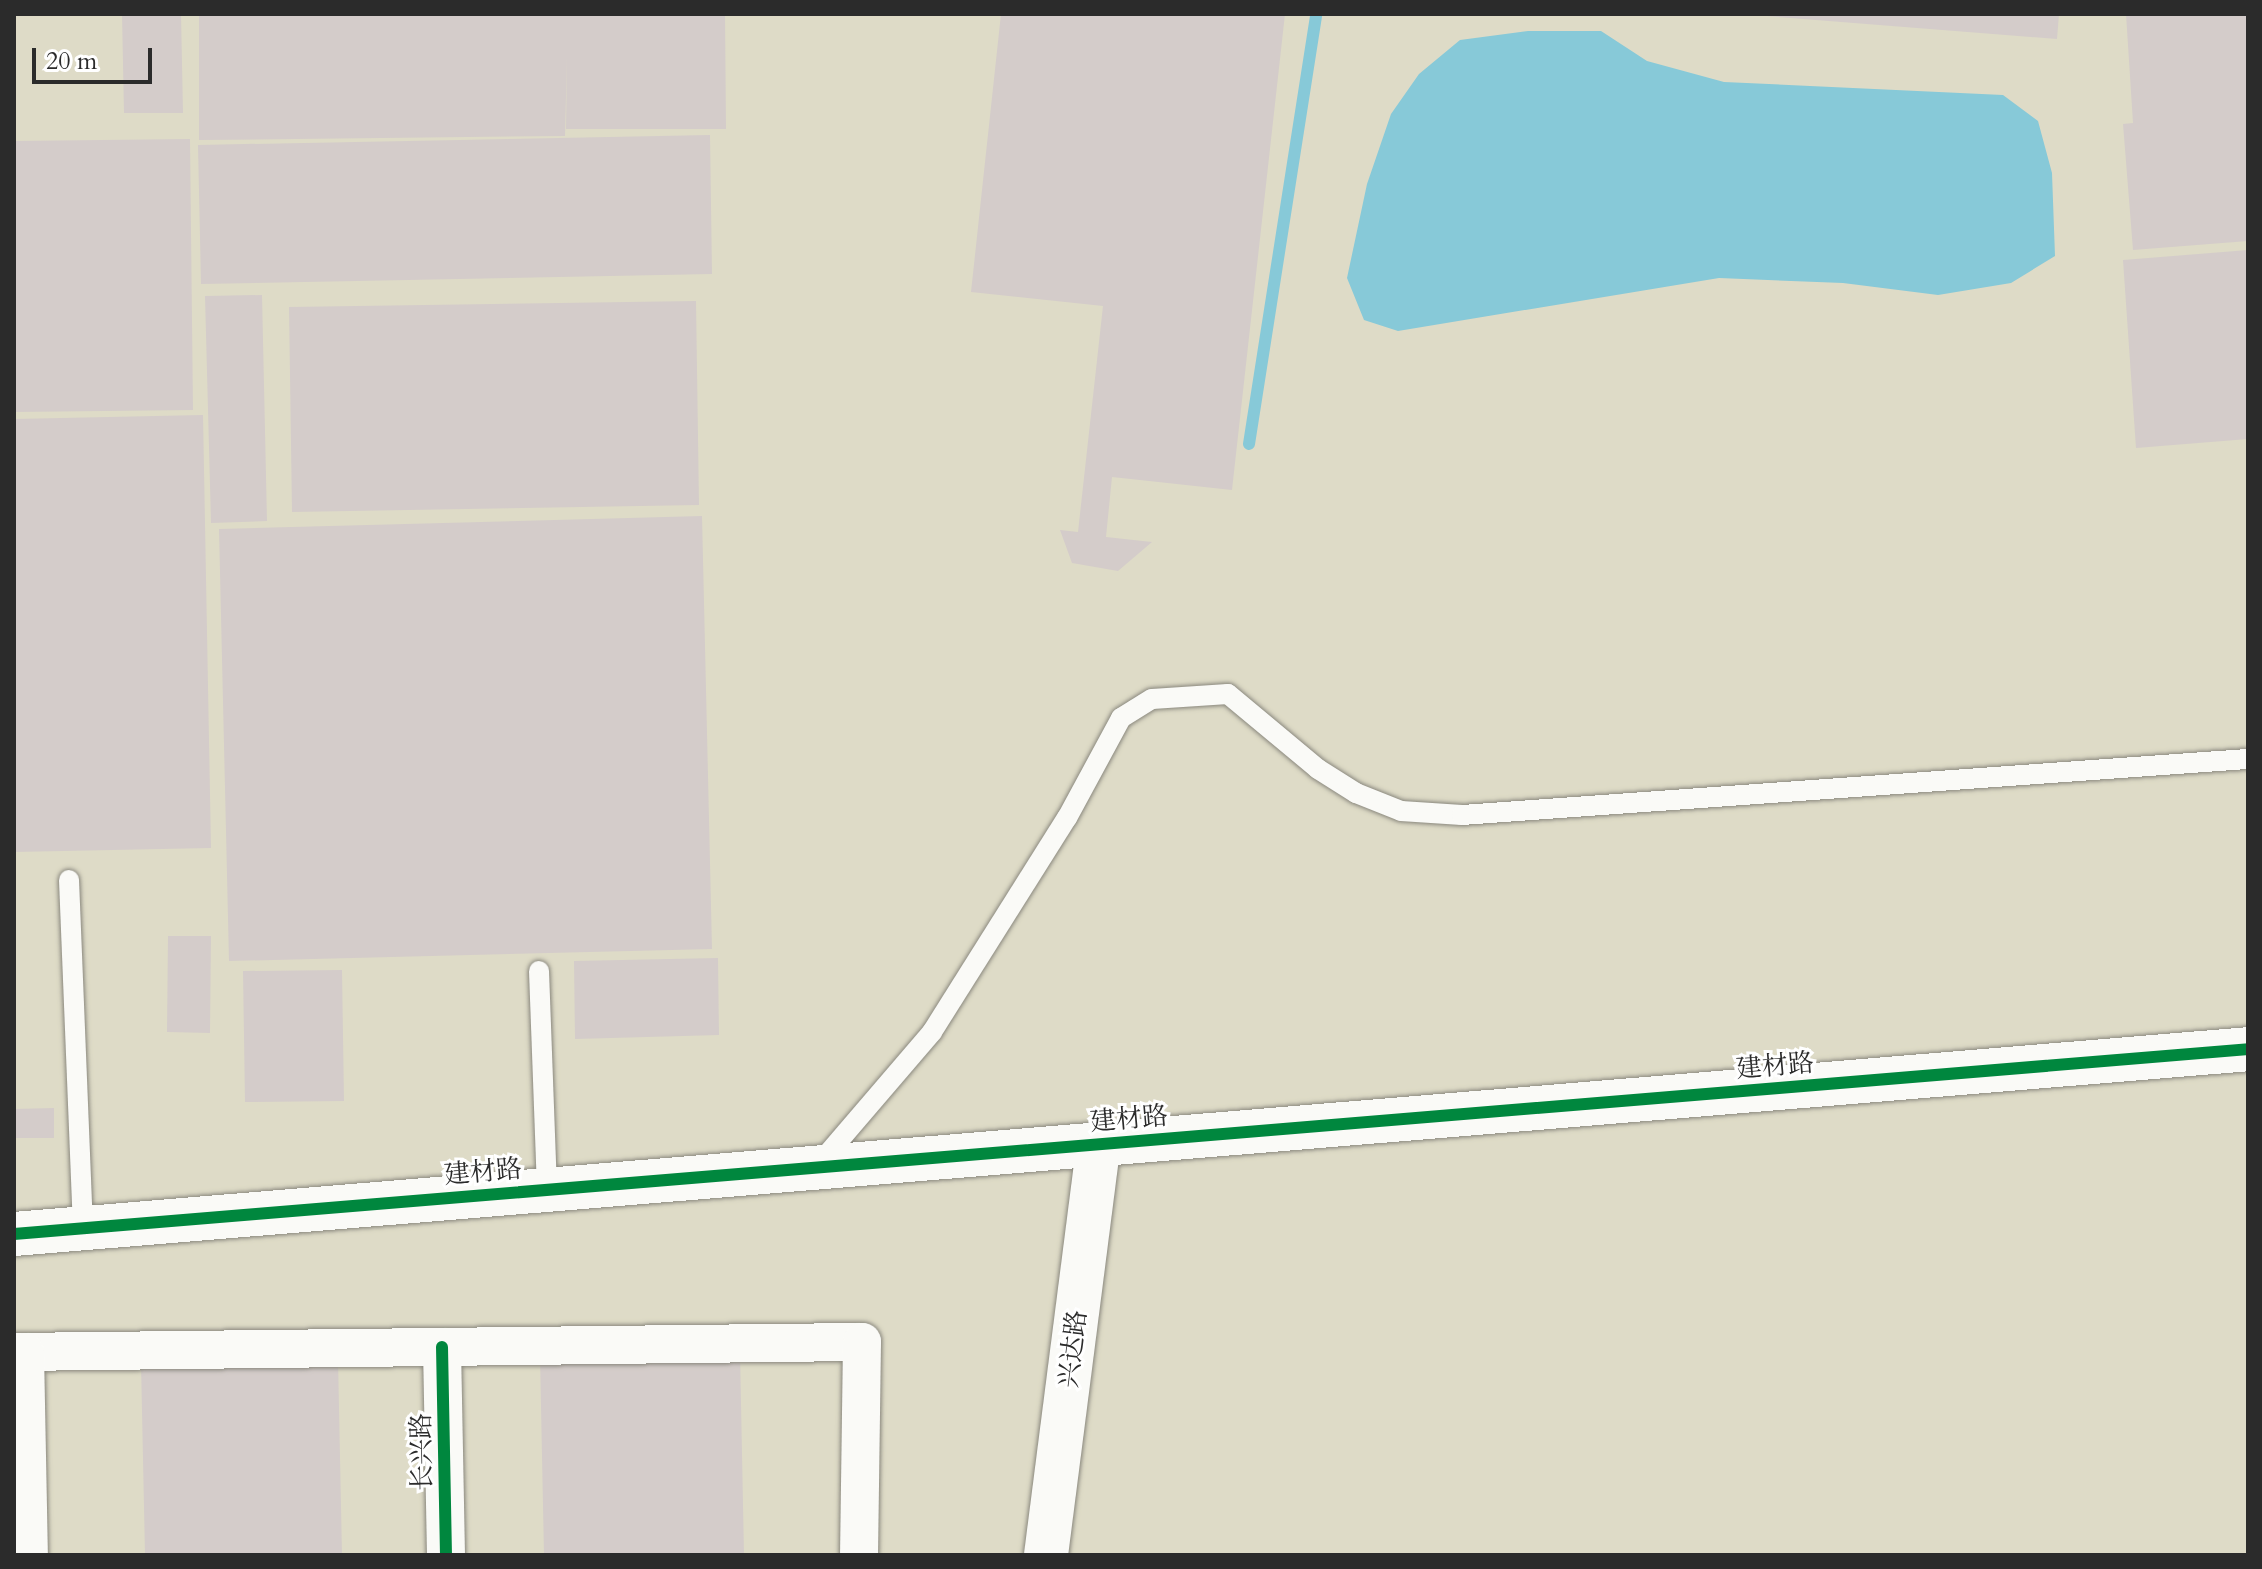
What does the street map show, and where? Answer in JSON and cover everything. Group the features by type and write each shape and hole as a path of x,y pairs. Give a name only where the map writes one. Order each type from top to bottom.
{"street":[{"name":"建材路","path":"14,1234 2248,1049"},
{"name":"兴达路","path":"1046,1555 1099,1143"},
{"path":"29,1555 19,1352 862,1342 859,1555"},
{"name":"长兴路","path":"442,1347 446,1555"}],"lane":[{"path":"817,1167 932,1032 1067,818 1121,718 1152,699 1228,694 1318,769 1356,793 1401,811 1462,815 2248,759"},
{"path":"69,880 83,1228"},
{"path":"539,971 547,1189"}],"water":[{"path":"1528,31 1601,31 1647,61 1724,82 2003,95 2038,121 2052,173 2055,256 2011,283 1938,295 1843,283 1719,278 1398,331 1364,320 1347,278 1367,184 1391,114 1419,74 1460,40"}],"building":[{"path":"122,14 181,14 183,113 124,113"},
{"path":"199,14 725,14 726,129 566,129 567,57 565,136 199,140"},
{"path":"1001,14 1285,14 1232,490 1112,477 1106,537 1152,542 1118,571 1072,563 1060,530 1078,532 1103,306 971,292"},
{"path":"1741,14 2059,14 2057,39"},
{"path":"2126,14 2248,14 2248,241 2133,250 2123,124 2133,123"},
{"path":"710,135 712,274 201,284 198,145"},
{"path":"190,139 193,410 14,412 14,141"},
{"path":"2248,250 2248,439 2136,448 2123,260"},
{"path":"262,295 267,521 211,523 205,296"},
{"path":"696,301 699,505 292,512 289,307"},
{"path":"203,415 211,848 14,852 14,419"},
{"path":"702,516 712,949 229,961 219,529"},
{"path":"168,936 211,936 210,1033 167,1032"},
{"path":"718,958 719,1035 575,1039 574,961"},
{"path":"342,970 344,1101 245,1102 243,971"},
{"path":"54,1108 54,1138 14,1138 14,1109"},
{"path":"740,1352 744,1555 544,1555 540,1356"},
{"path":"338,1359 342,1555 145,1555 141,1363"}],"waterway":[{"path":"1249,444 1316,14"}],"cycle path":[{"path":"14,1234 2248,1049"},
{"path":"442,1347 446,1555"}]}
